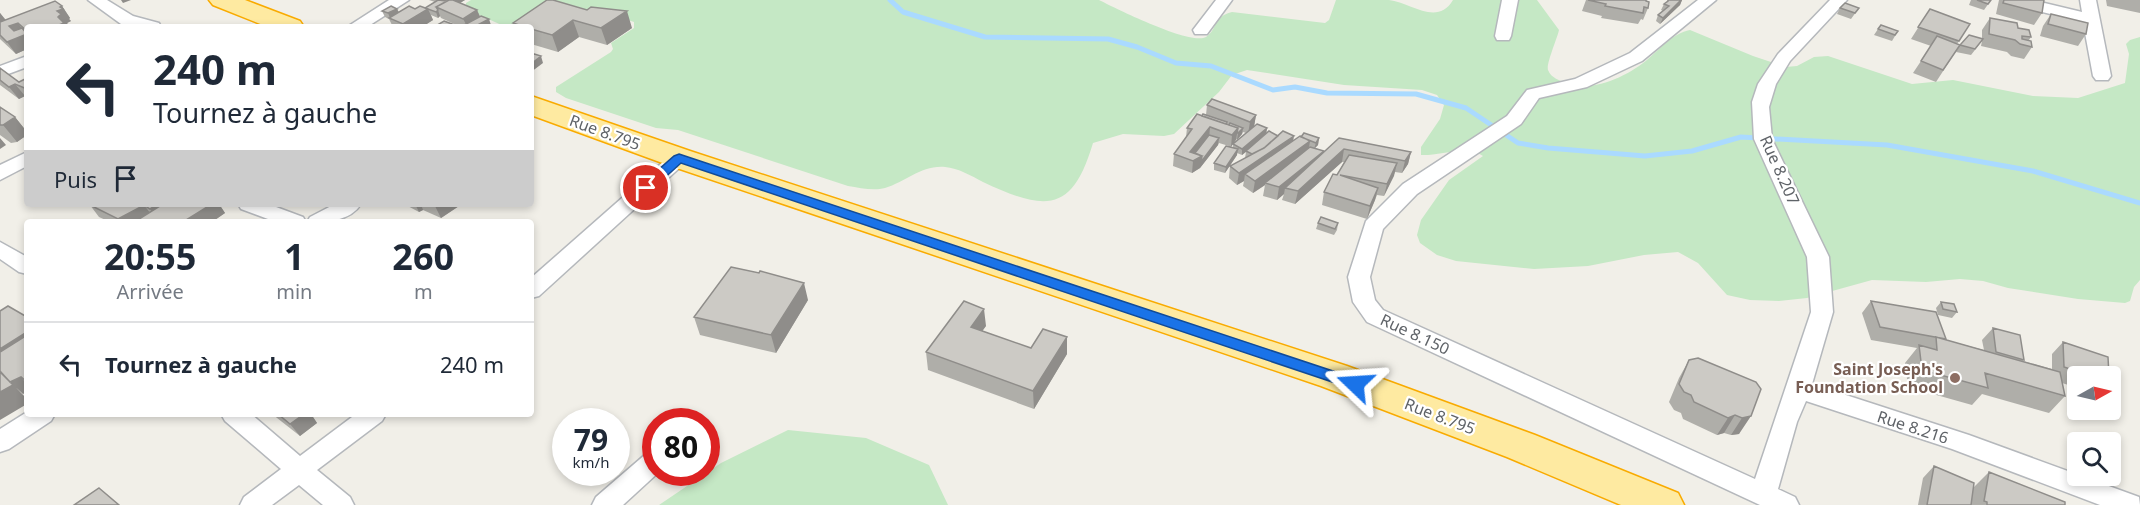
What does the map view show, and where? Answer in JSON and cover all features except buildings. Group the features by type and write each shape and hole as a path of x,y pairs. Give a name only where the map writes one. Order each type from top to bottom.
{"highway":[{"path":"222,0 283,24"},
{"name":"Rue 8.795","path":"534,106 679,158 1334,376 1521,446 1664,505"}],"street":[{"path":"96,0 119,24"},
{"path":"360,24 401,0"},
{"path":"1201,30 1224,0"},
{"path":"1503,36 1509,0"},
{"name":"Rue 8.150","path":"1708,0 1636,57 1581,83 1533,94 1514,120 1410,189 1373,226 1359,277 1364,302 1375,316 1786,505"},
{"name":"Rue 8.207","path":"1799,389 1822,312 1818,257 1763,139 1760,120 1762,99 1772,74 1821,16 1839,0"},
{"path":"2088,0 2102,76"},
{"path":"2024,3 2091,19"},
{"path":"0,72 24,63"},
{"path":"534,287 679,158"},
{"path":"0,174 24,160"},
{"path":"256,207 288,219"},
{"path":"323,219 345,207"},
{"path":"0,249 24,265"},
{"path":"1764,494 1785,422 1799,389"},
{"name":"Rue 8.216","path":"1799,389 1960,442 2130,505"},
{"path":"0,442 38,417"},
{"path":"237,417 341,505"},
{"path":"253,505 370,417"},
{"path":"605,505 642,472"}],"green space":[{"path":"471,0 1099,0 1153,25 1198,38 1210,34 1221,17 1232,12 1325,23 1329,20 1336,0 1389,0 1423,11 1439,12 1447,8 1453,0 1537,0 1559,30 1548,70 1556,79 1577,86 1598,84 1621,77 1640,65 1672,38 1690,30 1786,67 1797,66 1814,57 1828,56 1912,84 1953,80 2033,96 2078,98 2125,83 2129,54 2126,44 2140,37 2140,280 2134,287 2130,301 2125,303 2078,299 2008,288 1983,281 1960,279 1926,282 1872,280 1807,298 1779,301 1750,300 1727,295 1698,263 1678,252 1644,255 1588,266 1534,269 1456,261 1437,255 1420,243 1417,235 1421,220 1449,180 1483,156 1469,151 1421,155 1421,147 1440,119 1444,105 1437,95 1422,90 1344,85 1247,70 1232,75 1219,92 1174,134 1164,136 1123,134 1093,143 1076,183 1065,194 1053,200 1040,201 1023,198 960,171 945,167 921,171 881,189 857,188 678,130 656,128 566,98 556,92 556,87 611,52 613,49 611,43 634,28 634,22 616,16 576,14 534,25 499,24 466,9 466,3"},
{"path":"788,430 866,438 929,465 948,505 659,505 687,486 720,486 721,463"}],"waterway":[{"path":"890,0 903,12 985,37 1108,39 1137,47 1176,63 1211,66 1273,90 1295,87 1327,93 1416,94 1466,108 1518,143 1548,148 1645,156 1692,151 1741,137 1887,145 2033,171 2140,203"}],"place":[{"name":"Saint Joseph's Foundation School","path":"1955,378"}],"route":[{"path":"646,188 679,158 1355,384"}]}
